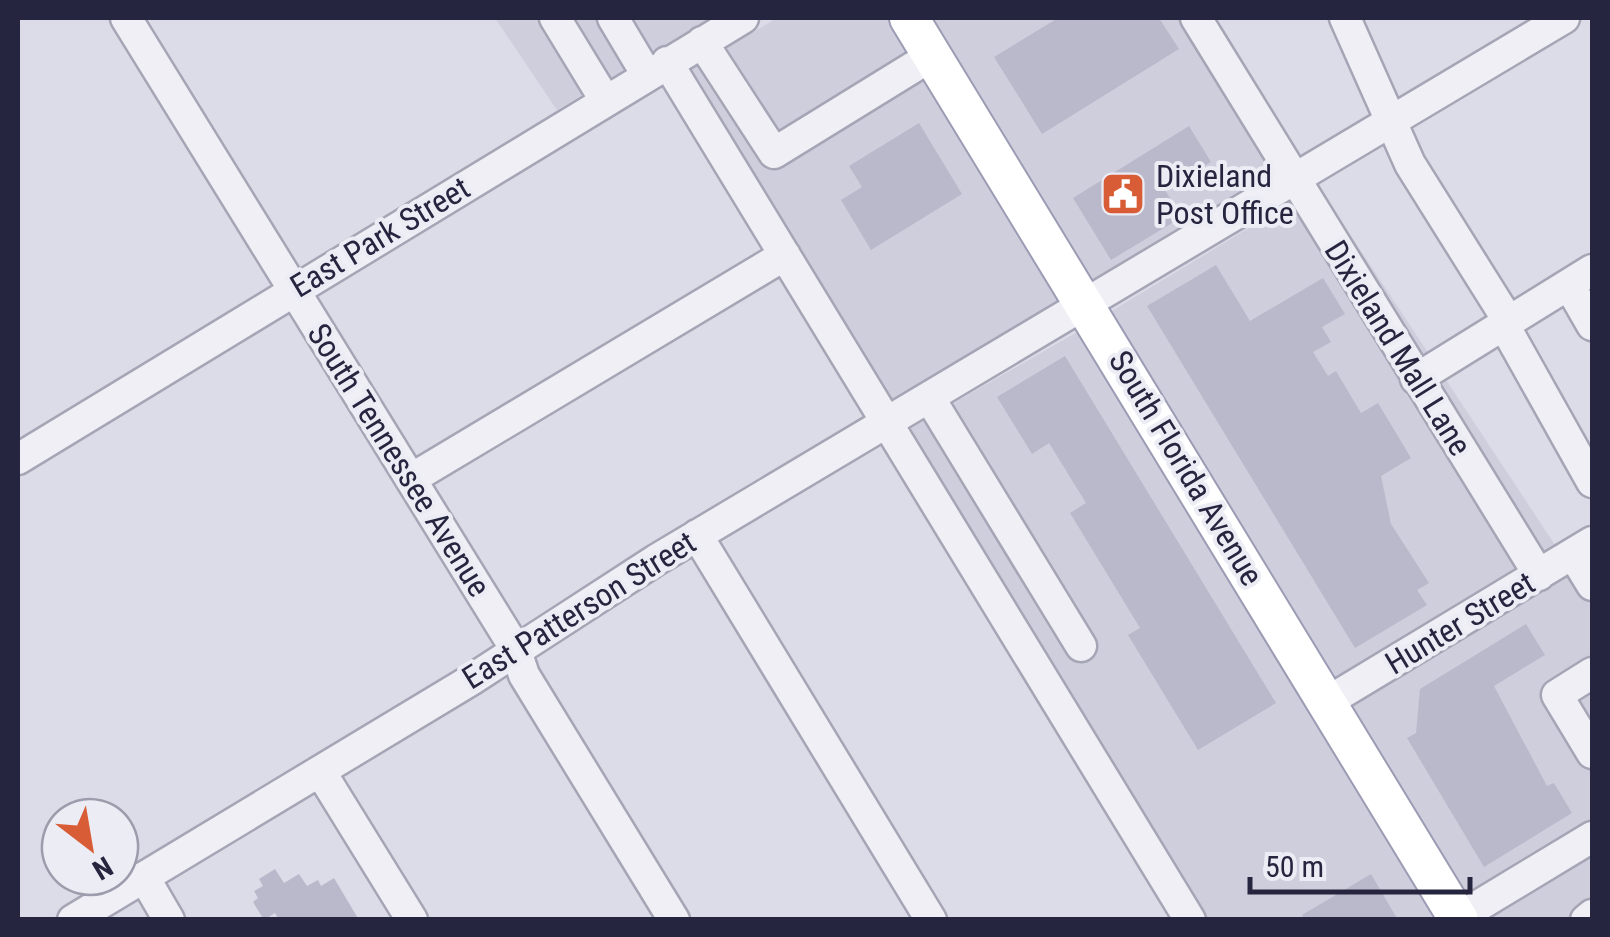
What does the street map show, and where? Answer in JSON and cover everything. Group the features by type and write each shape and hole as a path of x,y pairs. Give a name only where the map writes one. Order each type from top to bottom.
{"main road":[{"name":"South Florida Avenue","path":"910,18 1459,919"}],"street":[{"name":"South Tennessee Avenue","path":"126,18 515,648 524,675 674,920"},
{"path":"555,18 605,100"},
{"path":"613,18 657,69 785,254 1190,920"},
{"name":"East Park Street","path":"18,458 657,69 704,32 743,18"},
{"name":"Dixieland Mall Lane","path":"1196,18 1539,575"},
{"path":"1344,18 1394,120 1410,164 1506,324 1592,482"},
{"name":"East Patterson Street","path":"73,920 471,680 515,648 697,534 1088,306 1564,18"},
{"path":"704,32 774,153 933,55"},
{"path":"410,479 785,254"},
{"path":"1416,379 1580,278 1592,325"},
{"path":"929,397 1081,646"},
{"path":"697,534 932,920"},
{"path":"1583,548 1592,585"},
{"name":"Hunter Street","path":"1327,702 1583,548"},
{"path":"1592,674 1557,695 1592,753"},
{"path":"320,771 412,920"},
{"path":"1459,919 1592,837"},
{"path":"144,877 170,920"},
{"path":"1586,920 1592,916"}],"shaded area":[{"path":"495,18 710,18 557,110"},
{"path":"777,18 893,18 1066,298 882,404 686,72"},
{"path":"928,18 1209,18 1299,158 1092,283"},
{"path":"1318,186 1555,545 1332,679 1110,312"},
{"path":"1084,328 1442,919 1187,919 900,434"},
{"path":"1574,573 1592,601 1592,919 1477,919 1349,709"}],"building":[{"path":"1058,18 1159,18 1179,49 1042,134 994,57"},
{"path":"919,123 962,194 871,250 841,200 862,187 849,166"},
{"name":"Dixieland Post Office","path":"1189,126 1211,162 1165,190 1182,217 1111,260 1073,198"},
{"path":"1216,265 1250,321 1323,278 1345,314 1322,327 1331,342 1313,352 1328,376 1336,371 1361,413 1378,403 1411,458 1381,476 1391,524 1429,583 1417,590 1427,605 1355,648 1147,306"},
{"path":"1065,356 1276,703 1198,750 1128,635 1140,628 1070,513 1086,503 1049,443 1032,454 997,397"},
{"path":"1526,624 1545,655 1494,686 1547,786 1554,783 1572,813 1484,867 1407,738 1416,733 1420,689"},
{"path":"275,869 284,883 299,874 307,886 318,880 321,886 334,878 359,920 279,920 275,913 264,920 253,902 258,898 254,891 263,886 259,879"},
{"path":"1371,874 1398,920 1305,920 1302,915"}],"place":[{"name":"Dixieland Post Office","path":"1123,194"}]}
